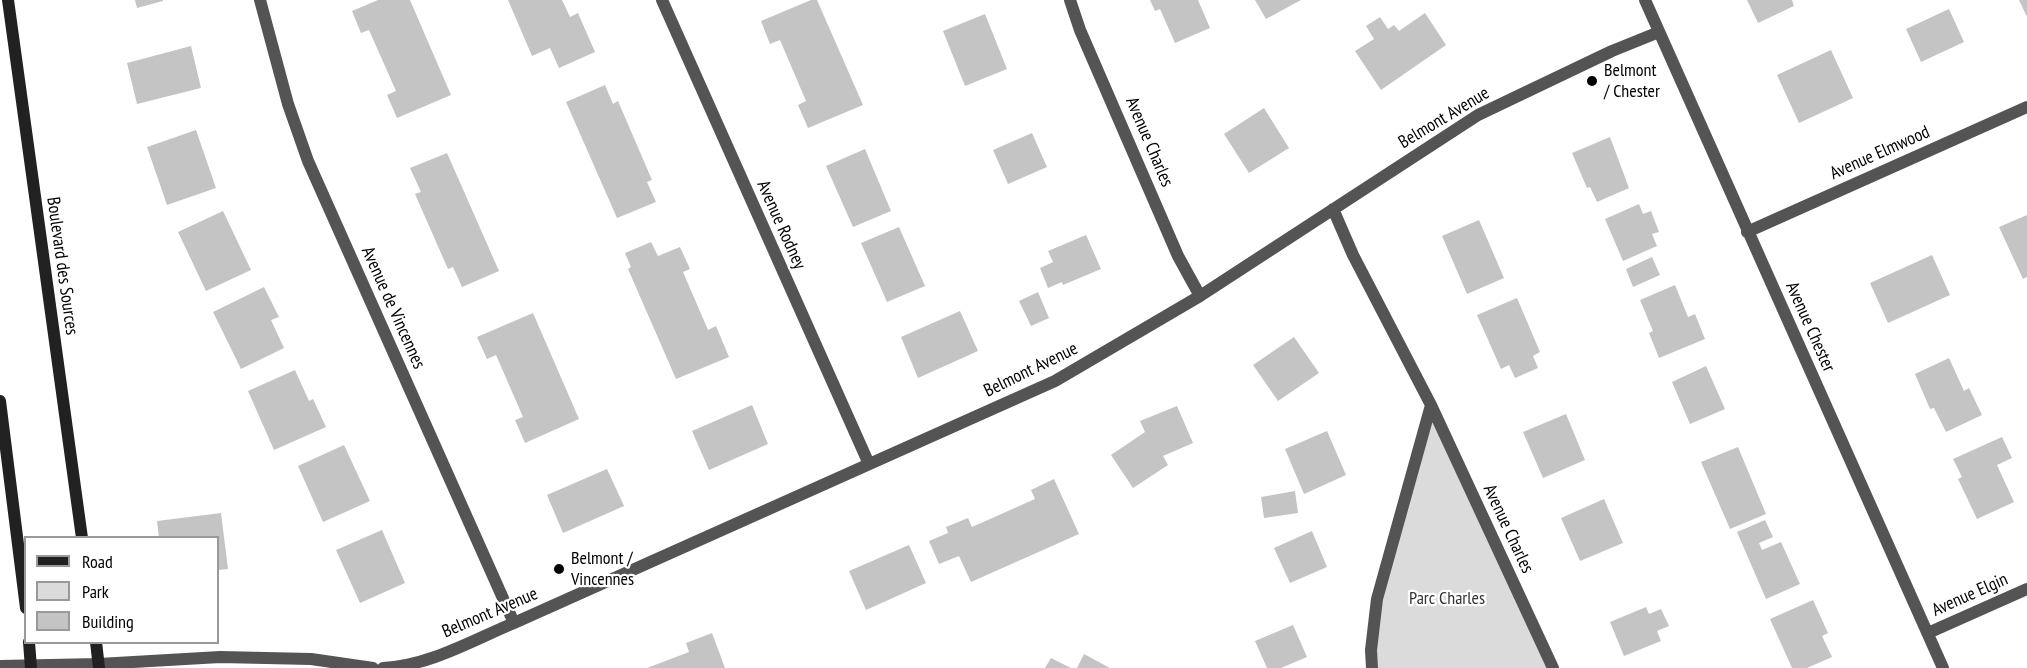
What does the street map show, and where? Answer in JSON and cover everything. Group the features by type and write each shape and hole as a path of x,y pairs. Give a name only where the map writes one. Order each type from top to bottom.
{"main road":[{"name":"Boulevard des Sources","path":"8,0 82,536"},
{"path":"0,401 24,592"},
{"path":"29,644 31,667"},
{"path":"96,644 99,666"}],"street":[{"name":"Avenue de Vincennes","path":"260,0 288,104 308,161 514,623"},
{"name":"Avenue Rodney","path":"662,0 868,464"},
{"name":"Avenue Charles","path":"1070,0 1080,30 1172,242 1200,296"},
{"name":"Avenue Chester","path":"1645,0 1943,668"},
{"name":"Belmont Avenue","path":"383,668 410,664 432,657 514,623 1056,381 1200,296 1478,116 1612,51 1659,32"},
{"name":"Avenue Elmwood","path":"1747,232 2027,107"},
{"name":"Avenue Charles","path":"1333,209 1353,255 1431,405 1553,668"},
{"path":"1372,668 1371,650 1377,599 1431,405"},
{"name":"Avenue Elgin","path":"1928,633 2027,589"},
{"path":"0,666 99,666 220,657 311,659 352,667 373,668"}],"green space":[{"name":"Parc Charles","path":"1431,405 1553,668 1372,668 1377,599"}],"building":[{"path":"135,0 163,0 163,1 137,8"},
{"path":"378,0 410,0 451,95 397,118 387,95 396,91 369,30 361,33 352,11"},
{"path":"508,0 562,0 570,17 578,13 595,52 559,68 550,48 532,56"},
{"path":"811,0 817,0 863,105 808,128 798,105 806,101 780,40 770,44 761,21"},
{"path":"1150,0 1198,0 1210,28 1175,43 1160,9 1155,11"},
{"path":"1255,0 1301,0 1266,19"},
{"path":"1747,0 1792,0 1794,6 1758,23"},
{"path":"2019,0 2027,0 2027,17"},
{"path":"1949,9 1964,42 1921,62 1906,29"},
{"path":"1425,13 1446,45 1381,90 1355,51 1374,39 1366,26 1380,17 1388,29 1394,25 1399,31"},
{"path":"985,14 1007,69 965,86 943,31"},
{"path":"191,46 201,88 137,104 127,63"},
{"path":"1831,50 1853,98 1799,123 1777,75"},
{"path":"605,85 613,104 618,101 652,180 647,182 656,202 617,218 566,102"},
{"path":"1264,108 1289,148 1249,173 1224,134"},
{"path":"196,130 216,188 167,205 147,147"},
{"path":"1032,133 1047,167 1008,184 993,150"},
{"path":"1610,137 1629,188 1597,202 1590,187 1587,188 1572,153"},
{"path":"865,149 891,211 853,227 826,166"},
{"path":"447,153 499,271 462,287 453,267 448,269 415,194 421,192 410,168"},
{"path":"1639,204 1643,214 1651,211 1659,232 1652,234 1657,246 1623,261 1605,219"},
{"path":"223,211 251,270 206,291 178,232"},
{"path":"2027,215 2027,277 2023,279 1999,227"},
{"path":"1479,220 1504,278 1467,294 1442,236"},
{"path":"899,227 925,286 887,302 861,243"},
{"path":"1086,235 1101,269 1063,285 1062,282 1048,288 1040,268 1053,262 1048,251"},
{"path":"651,242 658,256 680,247 690,269 683,272 708,330 716,326 729,357 676,379 628,269 631,267 625,253"},
{"path":"1932,255 1950,295 1888,323 1870,283"},
{"path":"1652,257 1660,275 1633,287 1626,269"},
{"path":"1675,285 1688,317 1695,314 1705,339 1659,358 1649,333 1653,331 1640,300"},
{"path":"264,287 279,317 271,320 284,348 241,369 213,312"},
{"path":"1038,292 1049,318 1031,326 1019,301"},
{"path":"1517,298 1540,352 1533,356 1538,368 1515,378 1509,365 1501,369 1477,315"},
{"path":"960,311 978,351 918,378 901,337"},
{"path":"533,313 579,419 525,443 515,420 523,417 496,355 487,359 477,337"},
{"path":"1294,337 1319,373 1278,401 1253,365"},
{"path":"1949,358 1964,391 1969,388 1982,415 1946,432 1934,408 1930,409 1915,374"},
{"path":"1706,366 1725,409 1690,424 1672,382"},
{"path":"295,370 309,401 313,399 326,427 274,450 248,391"},
{"path":"752,405 768,444 709,470 692,431"},
{"path":"1177,406 1193,443 1163,456 1168,465 1133,488 1111,455 1145,432 1140,421"},
{"path":"1566,414 1585,460 1543,478 1523,432"},
{"path":"1327,431 1346,475 1304,494 1285,449"},
{"path":"2002,437 2012,458 1997,465 2014,502 1977,519 1958,479 1962,477 1953,459"},
{"path":"344,445 370,501 323,522 298,466"},
{"path":"1738,447 1766,514 1730,529 1701,462"},
{"path":"607,469 624,506 563,533 547,495"},
{"path":"1054,479 1079,534 971,582 959,556 939,564 929,541 948,533 946,527 968,518 972,527 1035,499 1031,490"},
{"path":"1295,491 1298,513 1264,518 1261,497"},
{"path":"1604,499 1623,543 1580,561 1561,518"},
{"path":"221,513 228,569 219,570 219,536 159,536 157,521"},
{"path":"1765,520 1773,537 1759,543 1762,550 1781,542 1800,584 1766,599 1737,532"},
{"path":"382,530 405,583 360,603 336,550"},
{"path":"1312,531 1327,567 1290,583 1274,548"},
{"path":"909,545 926,583 866,610 849,571"},
{"path":"1813,600 1828,633 1822,636 1832,657 1807,668 1792,668 1770,619"},
{"path":"1646,607 1649,614 1661,609 1669,626 1657,631 1661,641 1624,656 1610,622"},
{"path":"1293,625 1307,657 1281,668 1267,668 1255,641"},
{"path":"712,633 725,668 647,668 689,652 686,643"},
{"path":"1084,654 1110,668 1077,668"},
{"path":"1051,658 1071,668 1045,668"}],"place":[{"name":"Belmont / Chester","path":"1592,81"},
{"name":"Belmont / Vincennes","path":"559,569"}]}
